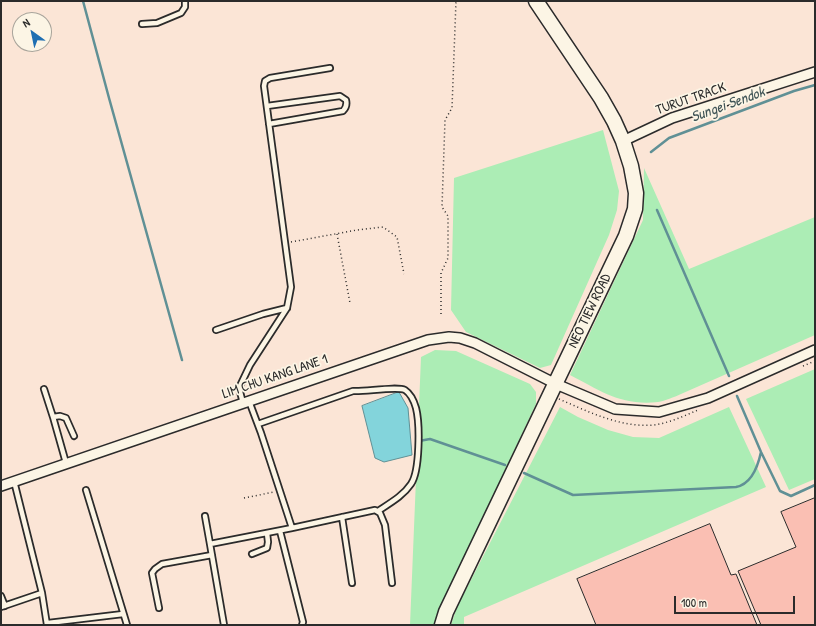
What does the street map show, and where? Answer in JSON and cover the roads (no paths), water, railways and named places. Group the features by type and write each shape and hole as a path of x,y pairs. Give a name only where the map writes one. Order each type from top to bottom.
{"main road":[{"name":"NEO TIEW ROAD","path":"442,625 446,612 520,455 556,384 626,236 635,209 636,193 632,166 614,121 602,98 536,1"}],"street":[{"name":"TURUT TRACK","path":"623,141 672,118 815,72"},
{"name":"LIM CHU KANG LANE 1","path":"1,486 428,340 449,337 460,338 475,343 556,384 615,409 659,412 708,398 815,350"}],"lane":[{"path":"142,24 157,23 181,13 185,7 185,1"},
{"path":"292,528 258,424 238,388 250,365 287,308 291,287 264,86 265,81 270,78 330,68"},
{"path":"267,106 340,96 346,100 347,103 346,108 343,111 269,124"},
{"path":"216,330 263,314 287,308"},
{"path":"210,544 280,531 375,510 378,511 406,491 412,483 417,469 418,448 416,409 413,400 406,391 400,388 353,392 258,424"},
{"path":"44,389 66,463"},
{"path":"53,417 60,416 66,418 74,436"},
{"path":"14,481 42,593 47,624 123,614"},
{"path":"86,490 127,625"},
{"path":"378,511 385,525 392,583"},
{"path":"205,516 224,625"},
{"path":"342,517 352,583"},
{"path":"280,531 303,622 302,625"},
{"path":"252,554 267,548 268,542 266,533"},
{"path":"159,608 152,573 154,570 162,564 212,555"},
{"path":"1,596 3,606 42,593"},
{"path":"79,620 81,625"}],"water":[{"path":"399,392 408,408 412,455 384,462 375,458 362,406"}],"waterway":[{"path":"83,1 182,360"},
{"name":"Sungei Sendok","path":"651,152 669,138 794,91 815,85"},
{"path":"657,210 729,376"},
{"path":"737,396 761,452 780,491 791,496 815,485"},
{"path":"419,441 430,439 505,465"},
{"path":"524,473 573,495 736,487 746,482 753,474 761,452"}]}
